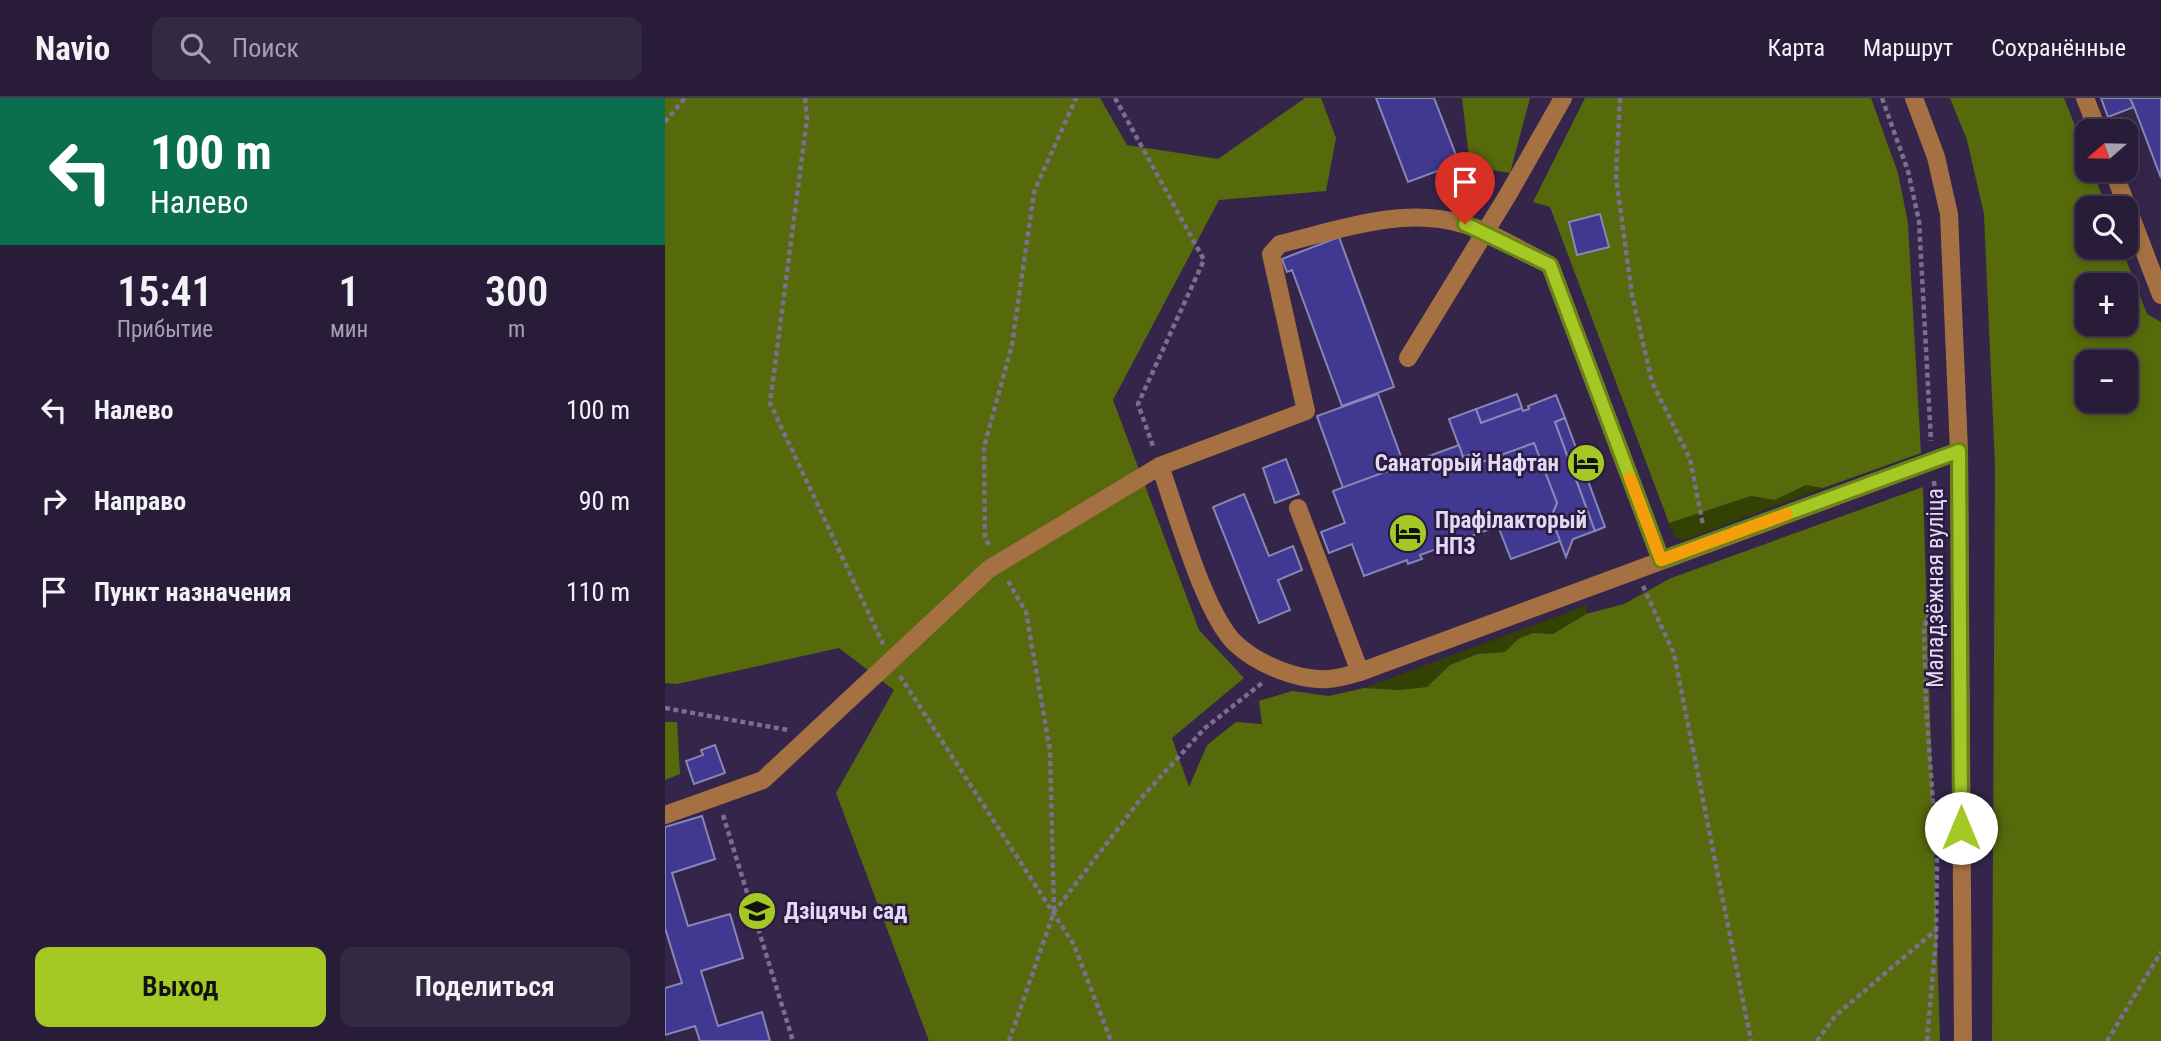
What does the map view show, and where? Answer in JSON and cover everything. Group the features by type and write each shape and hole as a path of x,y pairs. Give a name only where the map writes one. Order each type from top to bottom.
{"street":[{"path":"1408,358 1485,234 1563,98"},
{"name":"Маладзёжная вуліца","path":"1914,98 1936,157 1949,214 1959,451 1963,1041"},
{"path":"2085,98 2093,119"},
{"path":"2118,182 2161,295"},
{"path":"665,815 763,780 998,563 1160,466 1306,411 1271,254 1280,244 1391,218 1430,217 1465,224 1550,265 1661,560"},
{"path":"1160,466 1214,613 1235,643 1295,675 1328,679 1360,672 1959,451"},
{"path":"1298,508 1360,672"}],"path":[{"path":"665,122 685,98"},
{"path":"805,98 807,118 770,402 891,661 1074,945 1111,1041"},
{"path":"1054,912 1050,750 1026,612 985,538 984,447 1012,345 1034,192 1076,98"},
{"path":"1115,98 1204,260 1138,404 1160,466"},
{"path":"1620,98 1616,177 1632,295 1651,382 1690,458 1707,543"},
{"path":"1882,98 1908,171 1919,221 1937,512"},
{"path":"1636,569 1674,654 1751,1041"},
{"path":"1927,1041 1936,938 1937,860 1926,704 1924,628 1943,573"},
{"path":"1009,1041 1054,912 1143,796 1205,728 1280,669"},
{"path":"665,708 811,734"},
{"path":"717,797 793,1041"},
{"path":"1817,1041 1835,1016 1962,908"},
{"path":"2107,1041 2161,952"}],"green space":[{"path":"665,98 1100,98 1127,145 1218,159 1305,98 1321,98 1336,138 1326,191 1219,200 1113,400 1199,630 1244,678 1172,738 1189,787 1207,745 1236,722 1262,724 1259,701 1292,691 1329,696 1364,688 1399,690 1427,687 1450,665 1477,654 1505,652 1518,639 1533,633 1553,634 1586,614 1624,604 1671,578 1923,487 1940,1041 929,1041 836,793 894,690 839,648 677,684 665,683"},
{"path":"1462,98 1530,98 1510,173 1470,166"},
{"path":"1585,98 1871,98 1898,173 1908,223 1921,453 1823,488 1806,485 1775,500 1751,496 1669,523 1550,207 1533,202"},
{"path":"1950,98 2064,98 2075,126 2075,182 2097,182 2102,196 2075,196 2075,259 2126,259 2131,273 2075,273 2075,336 2138,336 2138,291 2147,314 2161,322 2161,1041 1992,1041 1995,465 1984,214 1967,140"},
{"path":"1806,484 1823,488 1682,541 1674,536 1669,523 1751,496 1775,500"},
{"path":"1587,605 1586,614 1553,634 1533,633 1518,639 1505,652 1477,654 1450,665 1427,687 1399,690 1364,688"},
{"path":"665,722 677,722 680,774 665,780"}],"building":[{"path":"1376,98 1434,98 1459,163 1408,182"},
{"path":"2101,98 2130,98 2134,107 2108,117"},
{"path":"2130,98 2161,98 2161,178 2139,119"},
{"path":"1600,214 1609,247 1577,255 1569,222"},
{"path":"1339,237 1394,387 1342,406 1292,270 1287,272 1282,259"},
{"path":"1378,394 1404,465 1343,488 1317,416"},
{"path":"1517,394 1522,408 1481,423 1476,409"},
{"path":"1556,395 1565,418 1555,422 1595,531 1573,539 1566,557 1551,517 1557,503 1534,443 1477,464 1473,454 1463,457 1449,419 1476,409 1481,423 1522,408 1523,411 1529,409 1528,406"},
{"path":"1565,418 1605,527 1595,531 1555,422"},
{"path":"1534,443 1557,503 1551,517 1560,541 1511,559 1498,526 1420,555 1422,559 1408,564 1407,560 1364,576 1352,544 1329,553 1321,532 1345,523 1333,491 1459,445 1463,457 1473,454 1477,464"},
{"path":"1286,459 1299,494 1275,503 1263,468"},
{"path":"1244,494 1269,556 1293,546 1302,570 1278,580 1290,610 1259,623 1213,507"},
{"path":"715,745 725,773 694,784 686,761 703,755 701,750"},
{"path":"702,816 715,859 672,873 688,926 730,914 743,958 701,971 718,1026 762,1012 770,1041 700,1041 695,1026 665,1035 665,988 682,983 665,928 665,827"}],"slow traffic":[{"path":"1630,478 1661,560 1787,514"}],"place":[{"name":"Санаторый Нафтан","path":"1586,463"},
{"name":"Прафілакторый НПЗ","path":"1408,533"},
{"name":"Дзіцячы сад","path":"757,911"}],"route":[{"path":"1465,224 1550,265 1661,560 1959,451 1961,828"}]}
